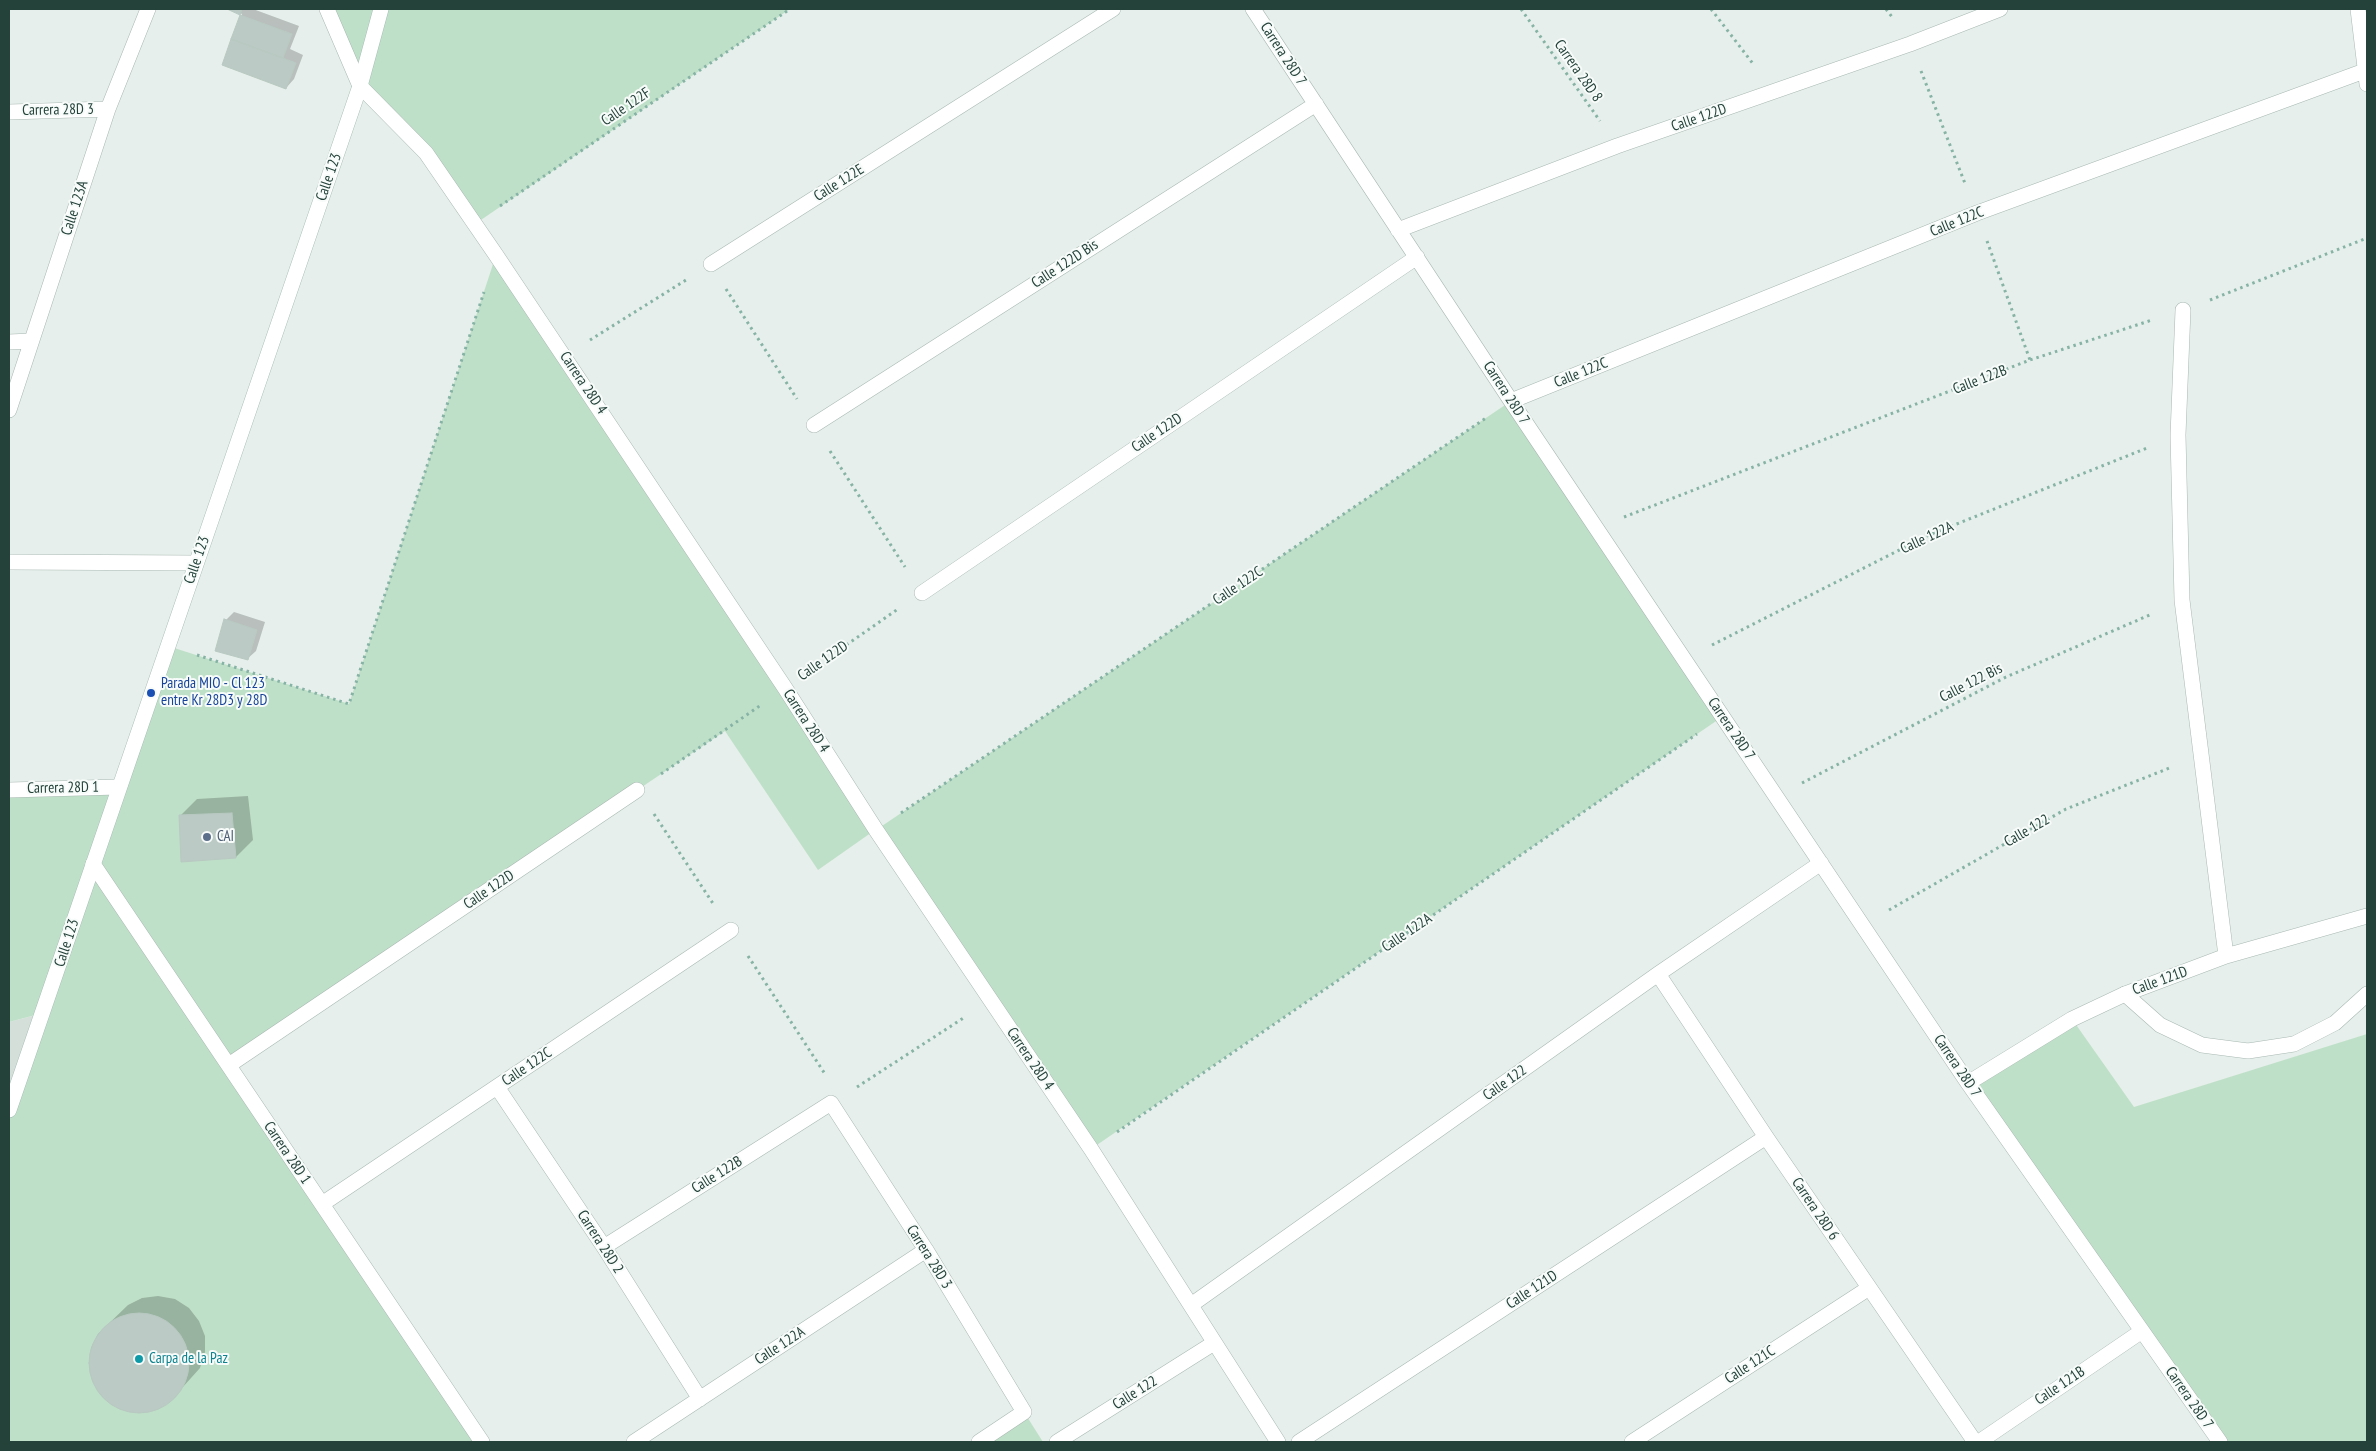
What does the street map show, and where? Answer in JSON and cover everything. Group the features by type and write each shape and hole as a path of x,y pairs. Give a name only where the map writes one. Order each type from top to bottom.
{"street":[{"name":"Calle 123A","path":"9,410 108,109 148,9"},
{"name":"Carrera 28D 4","path":"327,9 360,86 426,153 565,356 785,688 876,830 1092,1149 1278,1442"},
{"name":"Calle 123","path":"9,1110 118,787 360,86 381,9"},
{"name":"Calle 122E","path":"711,264 1113,9"},
{"name":"Carrera 28D 7","path":"1253,9 1511,401 1968,1083 2220,1442"},
{"name":"Calle 122D","path":"1398,230 1617,146 1910,44 2000,9"},
{"path":"2358,9 2367,75"},
{"name":"Calle 122C","path":"1511,401 1977,213 2367,75"},
{"name":"Calle 122D Bis","path":"814,425 1316,104"},
{"name":"Carrera 28D 3","path":"9,112 108,109"},
{"name":"Calle 122D","path":"922,593 1417,257"},
{"path":"2183,310 2178,435 2182,600 2226,956"},
{"path":"9,342 31,342"},
{"path":"9,562 196,563"},
{"name":"Carrera 28D 1","path":"9,790 118,787"},
{"name":"Calle 122D","path":"229,1065 637,790"},
{"name":"Calle 122","path":"1190,1306 1658,974 1821,862"},
{"name":"Carrera 28D 1","path":"93,864 482,1442"},
{"name":"Calle 121D","path":"1968,1083 2072,1019 2126,994 2226,956 2367,916"},
{"name":"Calle 122C","path":"322,1204 731,930"},
{"name":"Carrera 28D 6","path":"1658,974 1766,1137 1977,1442"},
{"path":"2126,994 2160,1025 2202,1044 2248,1051 2294,1044 2335,1024 2367,994"},
{"name":"Carrera 28D 2","path":"497,1087 604,1246 700,1399"},
{"name":"Carrera 28D 3","path":"831,1104 926,1250 1024,1412 979,1442"},
{"name":"Calle 122B","path":"604,1246 831,1104"},
{"name":"Calle 121D","path":"1298,1442 1766,1137"},
{"name":"Calle 122A","path":"634,1442 926,1250"},
{"name":"Calle 121C","path":"1632,1442 1869,1288"},
{"name":"Calle 121B","path":"1977,1442 2142,1331"},
{"name":"Calle 122","path":"1057,1442 1214,1343"}],"path":[{"name":"Calle 122F","path":"475,224 790,9"},
{"name":"Carrera 28D 8","path":"1521,9 1617,146"},
{"path":"1711,9 1773,92"},
{"path":"1910,44 1977,213 2030,360"},
{"name":"Calle 122B","path":"1596,528 2030,360 2183,310 2367,238"},
{"path":"168,646 349,704 496,255"},
{"path":"565,356 711,264"},
{"name":"Calle 122C","path":"876,830 1511,401"},
{"name":"Calle 122A","path":"1684,659 1929,535 2178,435"},
{"name":"Calle 122D","path":"637,790 922,593"},
{"name":"Calle 122 Bis","path":"1776,797 2006,678 2182,600"},
{"name":"Calle 122A","path":"1092,1149 1722,716"},
{"name":"Calle 122","path":"1863,925 2066,809 2201,756"},
{"path":"849,1092 991,1001"}],"shaded area":[{"path":"44,1013 9,1110 9,1022"}],"green space":[{"path":"327,9 790,9 475,224 426,153 360,86"},
{"path":"496,255 876,830 1511,401 1722,717 1091,1149 875,830 818,870 725,731 229,1065 482,1442 9,1442 9,1110 43,1013 9,1022 9,790 118,787 168,646 349,704"},
{"path":"2072,1019 2134,1107 2367,1034 2367,1442 2220,1442 1968,1083"},
{"path":"1024,1412 1043,1442 979,1442"}],"building":[{"path":"227,9 242,9 240,15"},
{"path":"240,15 292,34 283,58 231,39"},
{"path":"231,39 296,63 286,89 222,65"},
{"path":"224,619 257,630 248,660 215,651"},
{"name":"CAI","path":"232,813 236,858 181,862 179,815"},
{"name":"Carpa de la Paz","path":"139,1313 158,1317 175,1327 185,1344 189,1363 185,1382 175,1399 158,1409 139,1413 120,1409 103,1399 93,1382 89,1363 93,1344 103,1327 120,1317"}],"place":[{"name":"Parada MIO - Cl 123 entre Kr 28D3 y 28D","path":"151,693"},
{"name":"CAI","path":"207,837"},
{"name":"Carpa de la Paz","path":"139,1359"}]}
